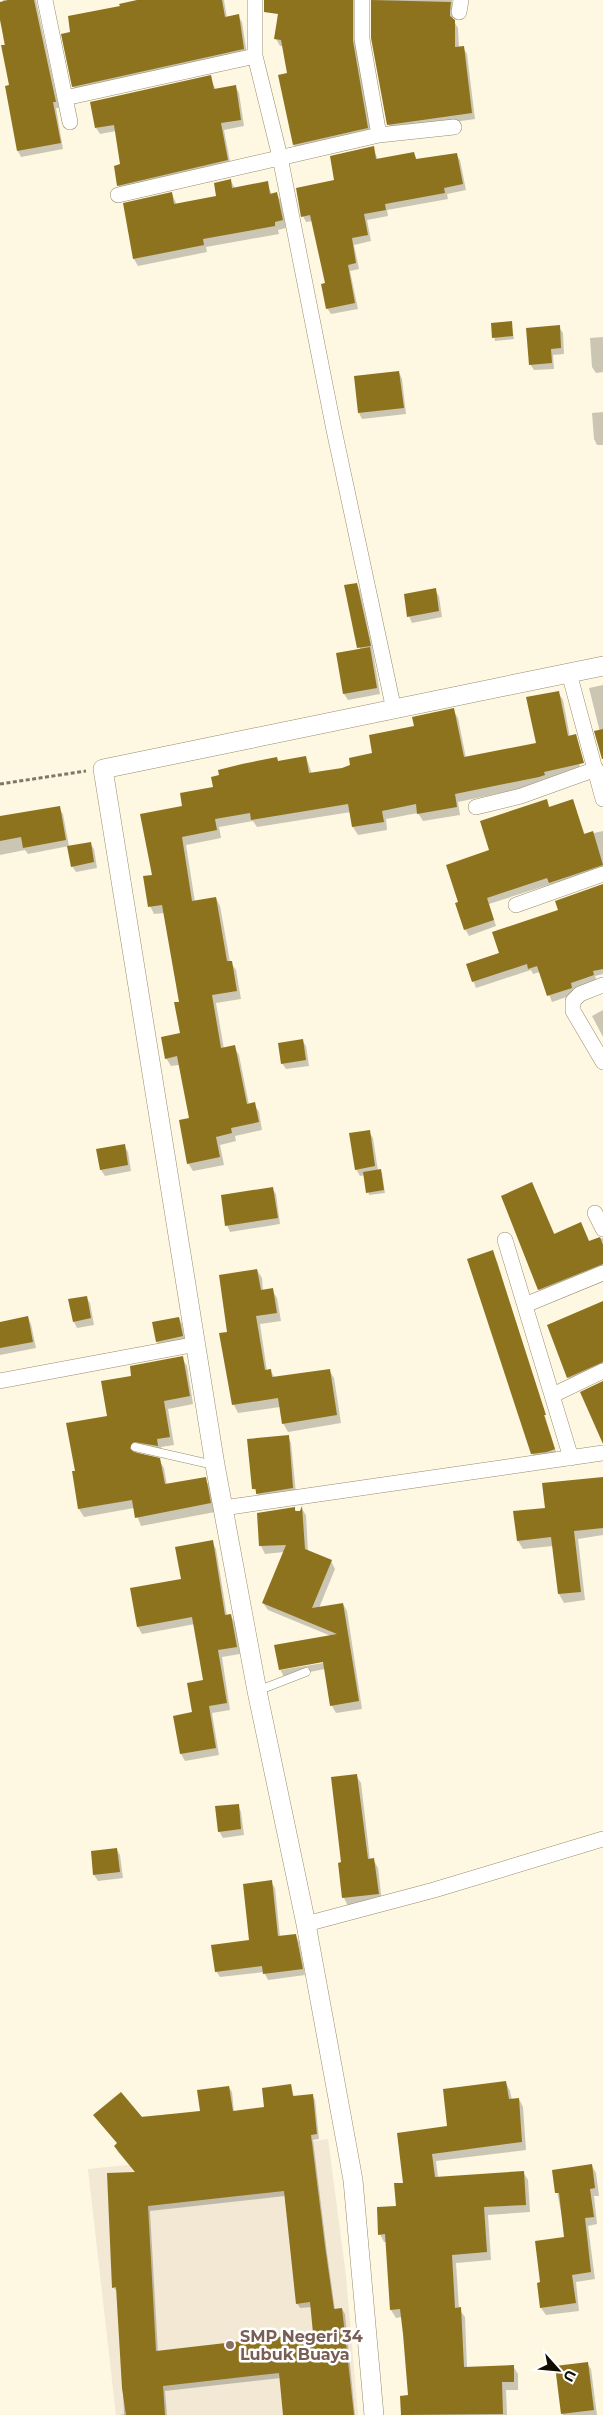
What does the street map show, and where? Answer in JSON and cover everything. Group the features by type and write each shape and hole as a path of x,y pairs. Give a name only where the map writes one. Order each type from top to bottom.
{"street":[{"path":"47,0 70,122"},
{"path":"255,0 255,56 280,157 394,710"},
{"path":"362,0 362,39 378,135"},
{"path":"66,98 255,56"},
{"path":"118,195 378,135 454,127"},
{"path":"374,2415 353,2180 306,1924 257,1690 223,1508 103,770 603,666"},
{"path":"569,674 603,799"},
{"path":"476,807 521,796 596,769"},
{"path":"516,905 603,874"},
{"path":"603,985 580,994 573,1001 573,1011 603,1062"},
{"path":"595,1213 603,1229"},
{"path":"505,1240 571,1458"},
{"path":"525,1305 603,1273"},
{"path":"0,1381 197,1344"},
{"path":"553,1395 603,1370"},
{"path":"223,1508 603,1453"},
{"path":"306,1924 434,1890 603,1838"}],"lane":[{"path":"135,1447 216,1465"},
{"path":"257,1690 306,1672"}],"path":[{"path":"0,784 53,774 103,770"}],"shaded area":[{"name":"SMP Negeri 34 Lubuk Buaya","path":"328,2139 346,2276 358,2415 116,2415 88,2169 209,2157"}],"building":[{"path":"8,0 34,0 56,102 53,102 61,143 17,151 5,86 9,85 1,45 5,45 0,20 0,2"},
{"path":"137,0 222,0 225,17 239,14 244,49 72,87 61,34 70,32 68,16 120,6 119,4"},
{"path":"264,0 353,0 353,41 368,128 293,145 278,75 287,73 281,40 274,39 278,14 264,12"},
{"path":"371,0 451,2 450,16 455,20 455,47 464,46 472,113 387,125 371,38"},
{"path":"211,75 214,89 236,85 241,120 221,123 228,160 117,186 114,166 120,164 114,125 95,128 90,102"},
{"path":"374,146 376,159 414,152 416,159 457,153 463,184 444,188 445,193 385,204 386,210 364,214 368,235 352,238 356,263 348,265 355,303 326,309 321,284 325,283 310,215 301,217 296,188 334,180 330,156"},
{"path":"231,179 232,188 268,181 270,194 277,192 283,220 275,222 275,226 203,239 204,245 133,259 123,203 172,192 174,204 216,196 214,183"},
{"path":"512,321 513,336 492,338 491,323"},
{"path":"560,325 561,348 551,349 552,363 529,365 526,328"},
{"path":"399,371 404,408 358,413 354,376"},
{"path":"357,583 371,646 357,648 344,585"},
{"path":"436,588 439,611 407,617 404,594"},
{"path":"370,647 377,688 343,694 336,653"},
{"path":"559,691 568,736 576,734 584,763 544,772 545,775 539,777 455,794 457,807 417,814 416,804 382,811 384,822 352,827 348,804 251,820 250,813 215,819 217,830 182,837 192,901 216,897 227,961 232,961 237,991 212,995 221,1048 235,1045 247,1104 255,1102 259,1122 231,1128 232,1133 216,1137 220,1157 187,1164 179,1120 189,1118 177,1056 165,1059 161,1037 180,1033 174,1002 179,1002 162,905 148,907 143,876 152,875 140,814 182,806 180,793 213,787 211,777 219,775 218,770 242,764 277,757 278,761 306,756 309,773 342,768 350,765 349,758 372,753 369,735 414,726 412,717 454,708 464,757 536,743 526,697"},
{"path":"603,729 603,759 602,759 594,731"},
{"path":"547,799 549,807 573,799 584,834 593,831 603,865 549,883 547,878 487,898 494,920 464,930 455,903 458,902 446,865 489,850 480,821"},
{"path":"60,806 66,840 23,848 21,837 0,841 0,816"},
{"path":"91,842 94,862 71,867 67,846"},
{"path":"603,884 603,969 593,971 594,975 571,983 572,988 547,996 537,966 528,969 527,964 472,982 466,964 499,953 492,932 558,910 555,901"},
{"path":"303,1039 306,1060 281,1064 278,1043"},
{"path":"370,1130 375,1166 355,1170 349,1133"},
{"path":"125,1144 128,1165 100,1170 96,1149"},
{"path":"381,1169 384,1190 366,1193 363,1172"},
{"path":"532,1182 554,1234 581,1222 589,1241 600,1237 603,1245 603,1264 538,1290 501,1196"},
{"path":"273,1187 278,1218 225,1226 221,1195"},
{"path":"493,1250 546,1415 544,1415 555,1449 547,1452 531,1454 467,1259"},
{"path":"257,1269 261,1290 273,1288 277,1313 256,1316 265,1370 271,1369 272,1377 330,1369 337,1415 282,1424 278,1398 232,1405 219,1333 227,1332 219,1275"},
{"path":"87,1296 91,1318 73,1322 68,1299"},
{"path":"603,1301 603,1362 567,1378 547,1325"},
{"path":"28,1316 33,1342 0,1348 0,1322"},
{"path":"179,1317 183,1336 156,1342 152,1322"},
{"path":"183,1356 190,1396 164,1401 170,1437 157,1439 158,1446 134,1442 130,1448 134,1452 160,1458 165,1484 206,1477 211,1503 135,1518 132,1500 78,1509 72,1471 75,1471 66,1423 107,1416 101,1381 131,1376 130,1366"},
{"path":"603,1381 603,1444 580,1392"},
{"path":"289,1435 293,1488 256,1494 256,1489 252,1489 247,1439"},
{"path":"603,1477 603,1528 574,1531 581,1592 558,1594 551,1537 517,1541 513,1511 545,1508 542,1483"},
{"path":"302,1506 305,1549 332,1560 312,1608 343,1603 359,1701 330,1706 323,1662 279,1670 274,1645 337,1634 262,1603 286,1545 259,1546 257,1513 295,1507 295,1511 300,1511"},
{"path":"213,1540 225,1615 231,1614 237,1647 218,1650 227,1703 209,1706 216,1748 180,1754 173,1716 192,1712 187,1683 203,1680 192,1617 137,1627 130,1588 181,1579 175,1547"},
{"path":"357,1774 368,1859 374,1858 379,1894 342,1898 338,1863 341,1862 331,1777"},
{"path":"239,1804 241,1829 218,1832 215,1806"},
{"path":"117,1848 120,1872 93,1875 91,1851"},
{"path":"272,1880 278,1936 296,1934 303,1969 263,1974 262,1966 215,1972 211,1945 249,1940 243,1884"},
{"path":"506,2081 509,2099 519,2098 522,2142 432,2154 435,2177 524,2171 526,2205 484,2207 487,2252 452,2255 455,2308 461,2307 464,2367 514,2365 514,2382 502,2382 503,2414 401,2415 400,2396 408,2395 403,2334 400,2309 390,2310 385,2234 378,2235 377,2207 396,2206 394,2183 403,2183 397,2133 447,2126 443,2089"},
{"path":"291,2084 293,2096 313,2094 317,2134 311,2135 325,2246 334,2309 342,2308 354,2415 283,2415 279,2373 163,2386 165,2415 126,2415 122,2388 116,2287 112,2288 107,2173 135,2172 114,2146 117,2143 93,2115 121,2092 142,2117 200,2111 197,2090 229,2086 233,2111 264,2107 262,2088","holes":["284,2191 296,2304 310,2302 313,2333 156,2351 148,2206"]},
{"path":"592,2164 595,2188 590,2189 594,2217 585,2218 591,2272 572,2275 576,2303 540,2308 537,2283 540,2282 535,2241 564,2237 559,2193 555,2193 552,2170"},
{"path":"588,2362 594,2410 561,2414 555,2366"}],"place":[{"name":"SMP Negeri 34 Lubuk Buaya","path":"230,2345"}]}
